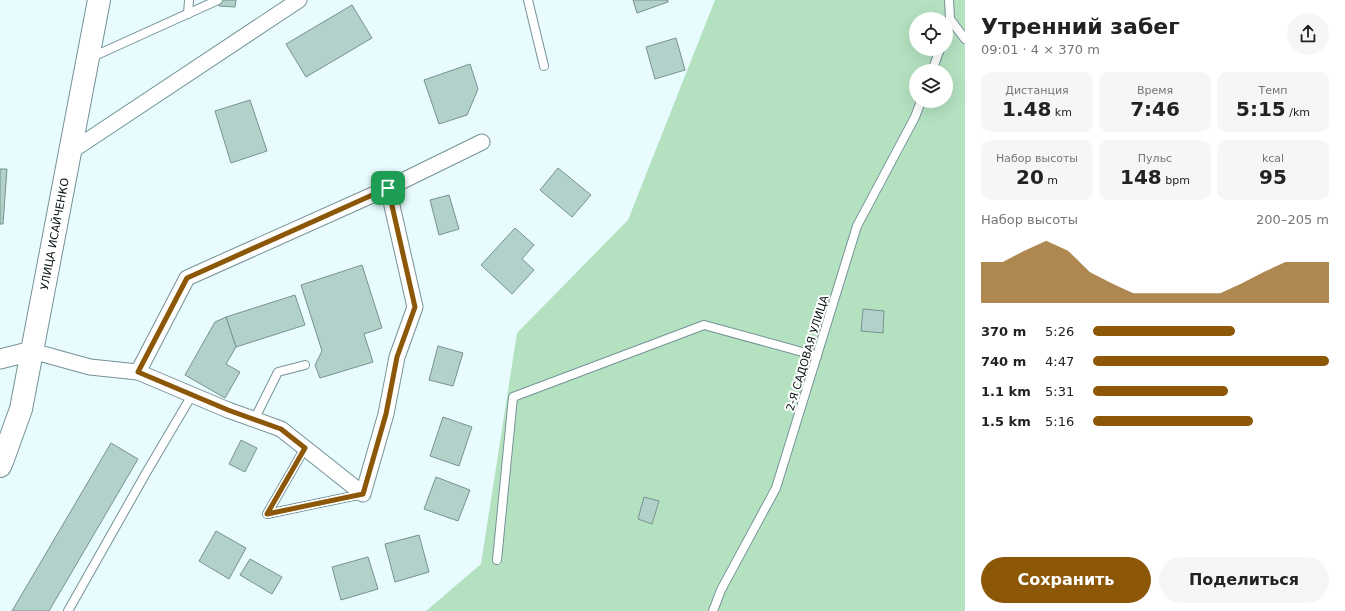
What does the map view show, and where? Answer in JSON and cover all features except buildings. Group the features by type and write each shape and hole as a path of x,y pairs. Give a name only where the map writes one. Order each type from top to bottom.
{"main road":[{"name":"УЛИЦА ИСАЙЧЕНКО","path":"0,466 20,409 99,0"}],"street":[{"path":"70,152 299,0"},
{"path":"138,372 187,278 388,188 482,142"},
{"path":"0,359 32,351 90,367 138,372 228,410 281,429 363,494 386,414 397,357 415,307 388,188"}],"lane":[{"path":"188,14 189,0"},
{"path":"89,58 218,0"},
{"path":"528,0 544,66"},
{"path":"950,0 950,12"},
{"path":"953,23 965,39"},
{"name":"2-Я САДОВАЯ УЛИЦА","path":"713,611 722,590 776,488 857,226 916,117 919,108"},
{"path":"497,560 513,397 704,325 817,356"},
{"path":"254,420 278,372 305,365"},
{"path":"68,611 192,395"},
{"path":"305,448 267,514 363,494"}],"green space":[{"path":"715,0 965,0 965,611 426,611 481,564 517,333 628,220"}],"route":[{"path":"388,188 415,307 397,357 386,414 363,494 267,514 305,448 281,429 228,410 138,372 187,278 388,188"}]}
